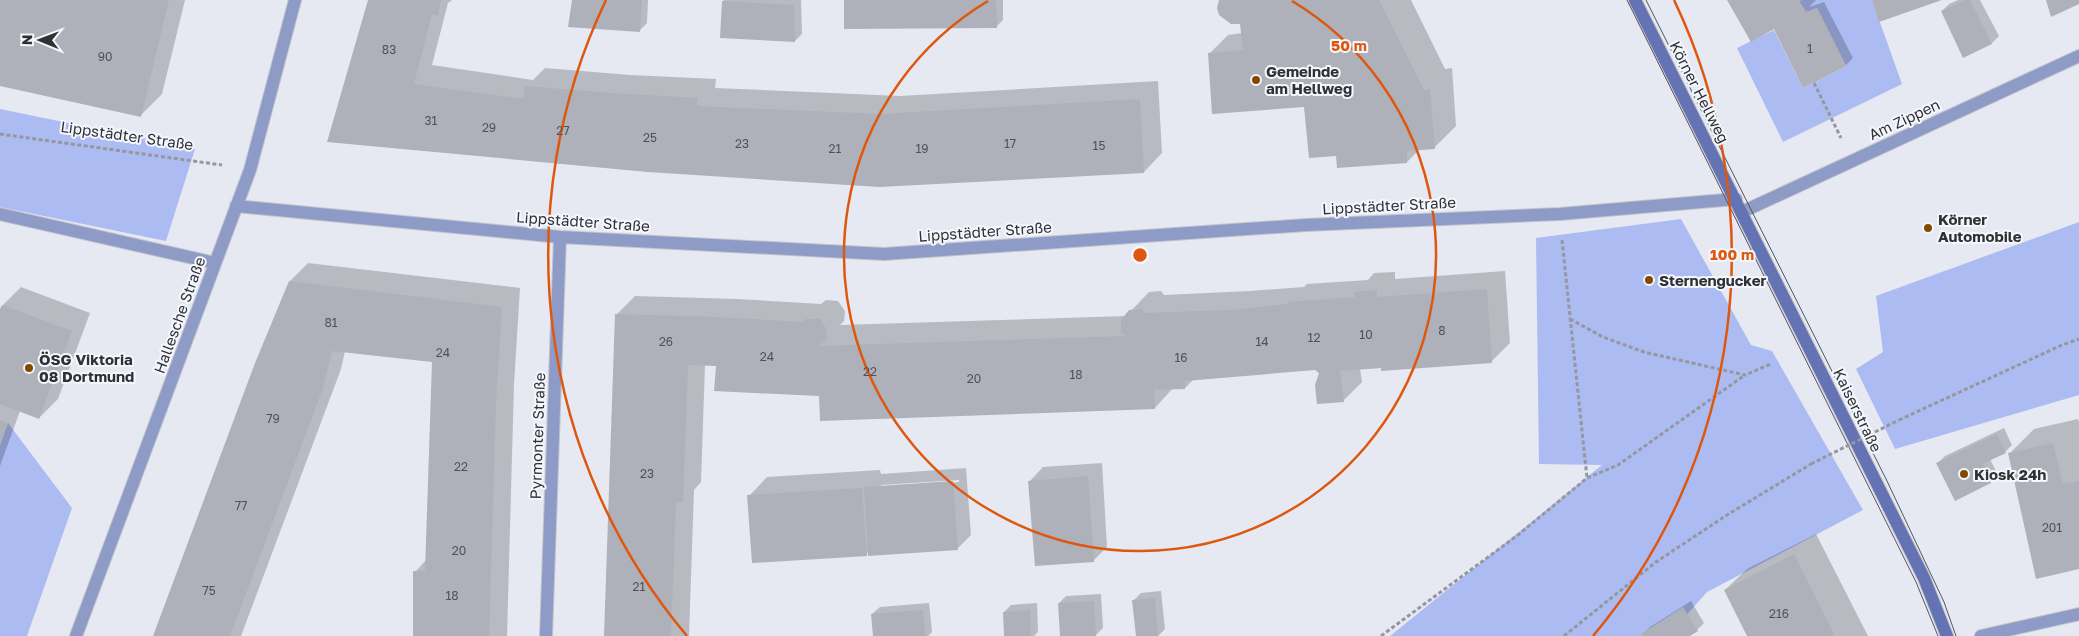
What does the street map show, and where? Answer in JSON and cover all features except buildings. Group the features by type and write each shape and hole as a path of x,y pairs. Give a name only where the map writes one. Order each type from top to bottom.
{"main road":[{"name":"Körner Hellweg","path":"1635,0 1736,199"},
{"name":"Kaiserstraße","path":"1736,199 1924,578 1947,636"}],"street":[{"name":"Hallesche Straße","path":"76,636 250,170 295,0"},
{"name":"Am Zippen","path":"1742,212 2079,56"},
{"name":"Lippstädter Straße","path":"236,206 560,237 884,254 1306,225 1560,214 1736,199"},
{"path":"0,214 215,263"},
{"name":"Pyrmonter Straße","path":"546,636 560,237"},
{"path":"1981,636 2079,614"}],"path":[{"path":"1814,83 1852,161"},
{"name":"Lippstädter Straße","path":"0,134 250,170"},
{"path":"1560,214 1569,319 1587,478"},
{"path":"1569,319 1603,337 1644,352 1745,375"},
{"path":"1564,636 1656,562 1727,515 1811,464 1899,420 2062,345 2079,339"},
{"path":"1380,636 1518,535 1587,478 1618,465 1745,375 1771,364"}],"shaded area":[{"path":"1872,0 1902,84 1783,142 1737,48 1774,30 1803,88 1846,66 1817,8 1806,12 1799,1"},
{"path":"0,109 195,149 166,241 0,207"},
{"path":"1681,219 1751,345 1772,351 1863,510 1707,592 1668,636 1390,636 1602,465 1539,464 1536,238"},
{"path":"2079,222 2079,395 1895,449 1856,369 1883,352 1876,296"},
{"path":"8,423 72,508 27,636 0,636 0,445"}],"tram line":[{"path":"1627,0 1916,582 1938,636"},
{"path":"1646,0 1887,481 1944,602 1956,636"}],"place":[{"name":"Gemeinde am Hellweg","path":"1256,80"},
{"name":"Körner Automobile","path":"1928,228"},
{"name":"Sternengucker","path":"1649,280"},
{"name":"ÖSG Viktoria 08 Dortmund","path":"29,368"},
{"name":"Kiosk 24h","path":"1964,474"}]}
